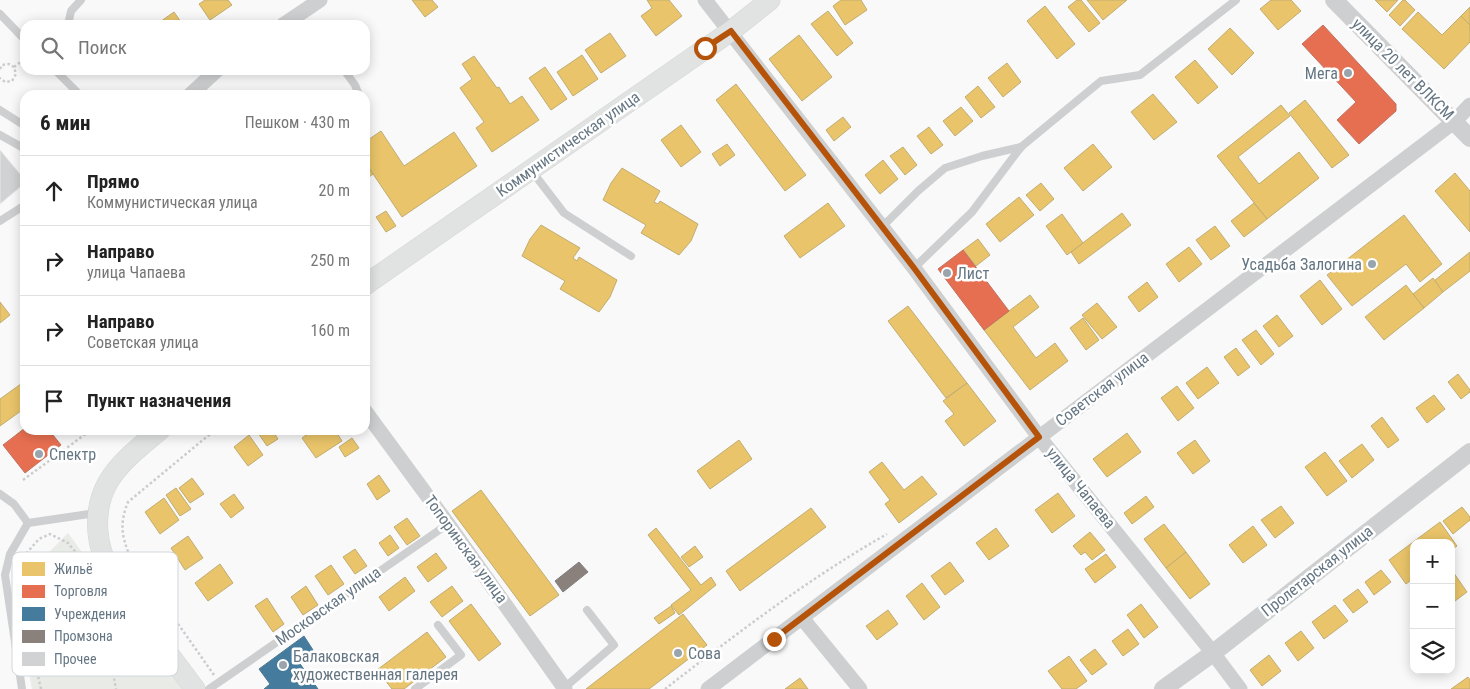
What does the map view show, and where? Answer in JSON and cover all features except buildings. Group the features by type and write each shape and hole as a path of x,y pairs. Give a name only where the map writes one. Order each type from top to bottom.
{"main road":[{"name":"Коммунистическая улица","path":"370,282 731,31 770,0"},
{"path":"103,552 98,534 98,512 107,483 116,470 154,435"},
{"path":"178,666 195,689"}],"street":[{"path":"294,20 320,0"},
{"name":"улица Чапаева","path":"705,0 914,268 1039,437 1240,689"},
{"name":"улица 20 лет ВЛКСМ","path":"1334,0 1470,138"},
{"path":"195,90 212,75"},
{"name":"Советская улица","path":"708,689 1454,121 1470,105"},
{"name":"Топоринская улица","path":"370,418 565,688"},
{"name":"Пролетарская улица","path":"1163,689 1213,653 1470,452"},
{"path":"802,618 860,689"}],"lane":[{"path":"69,20 71,11 81,0"},
{"path":"914,268 972,212 1021,147 1101,81 1140,75 1236,0"},
{"path":"0,14 20,35"},
{"path":"61,75 75,90"},
{"path":"348,75 357,90"},
{"path":"0,110 20,123"},
{"path":"0,135 20,146"},
{"path":"882,227 918,191 945,168 982,156 1021,147"},
{"path":"531,170 564,213 631,256"},
{"path":"0,221 20,208"},
{"path":"0,494 14,504 28,523"},
{"path":"28,523 98,512"},
{"path":"12,622 5,575 10,554 28,523"},
{"name":"Московская улица","path":"209,689 448,524"},
{"path":"565,688 614,645 587,610"},
{"path":"416,689 461,655 438,625"},
{"path":"20,676 22,689"}],"path":[{"path":"14,67 20,63"},
{"path":"0,78 5,82 12,81 16,74 14,67 9,64 1,65"},
{"path":"23,480 84,435"},
{"path":"128,552 122,537 122,516 128,502 209,435"},
{"path":"665,689 756,618 888,533"},
{"path":"28,552 40,539 50,534 68,543 76,552"},
{"path":"178,624 219,682"},
{"path":"38,676 41,689"},
{"path":"114,676 116,689"}],"shaded area":[{"path":"68,533 82,552 49,552"},
{"path":"30,676 172,676 182,689 32,689"}],"place":[{"name":"Мега","path":"1348,73"},
{"name":"Усадьба Залогина","path":"1372,264"},
{"name":"Лист","path":"947,273"},
{"name":"Спектр","path":"39,454"},
{"name":"Сова","path":"678,653"},
{"name":"Балаковская художественная галерея","path":"283,665"}],"route":[{"path":"705,48 731,31 914,268 1039,437 774,639"}]}
